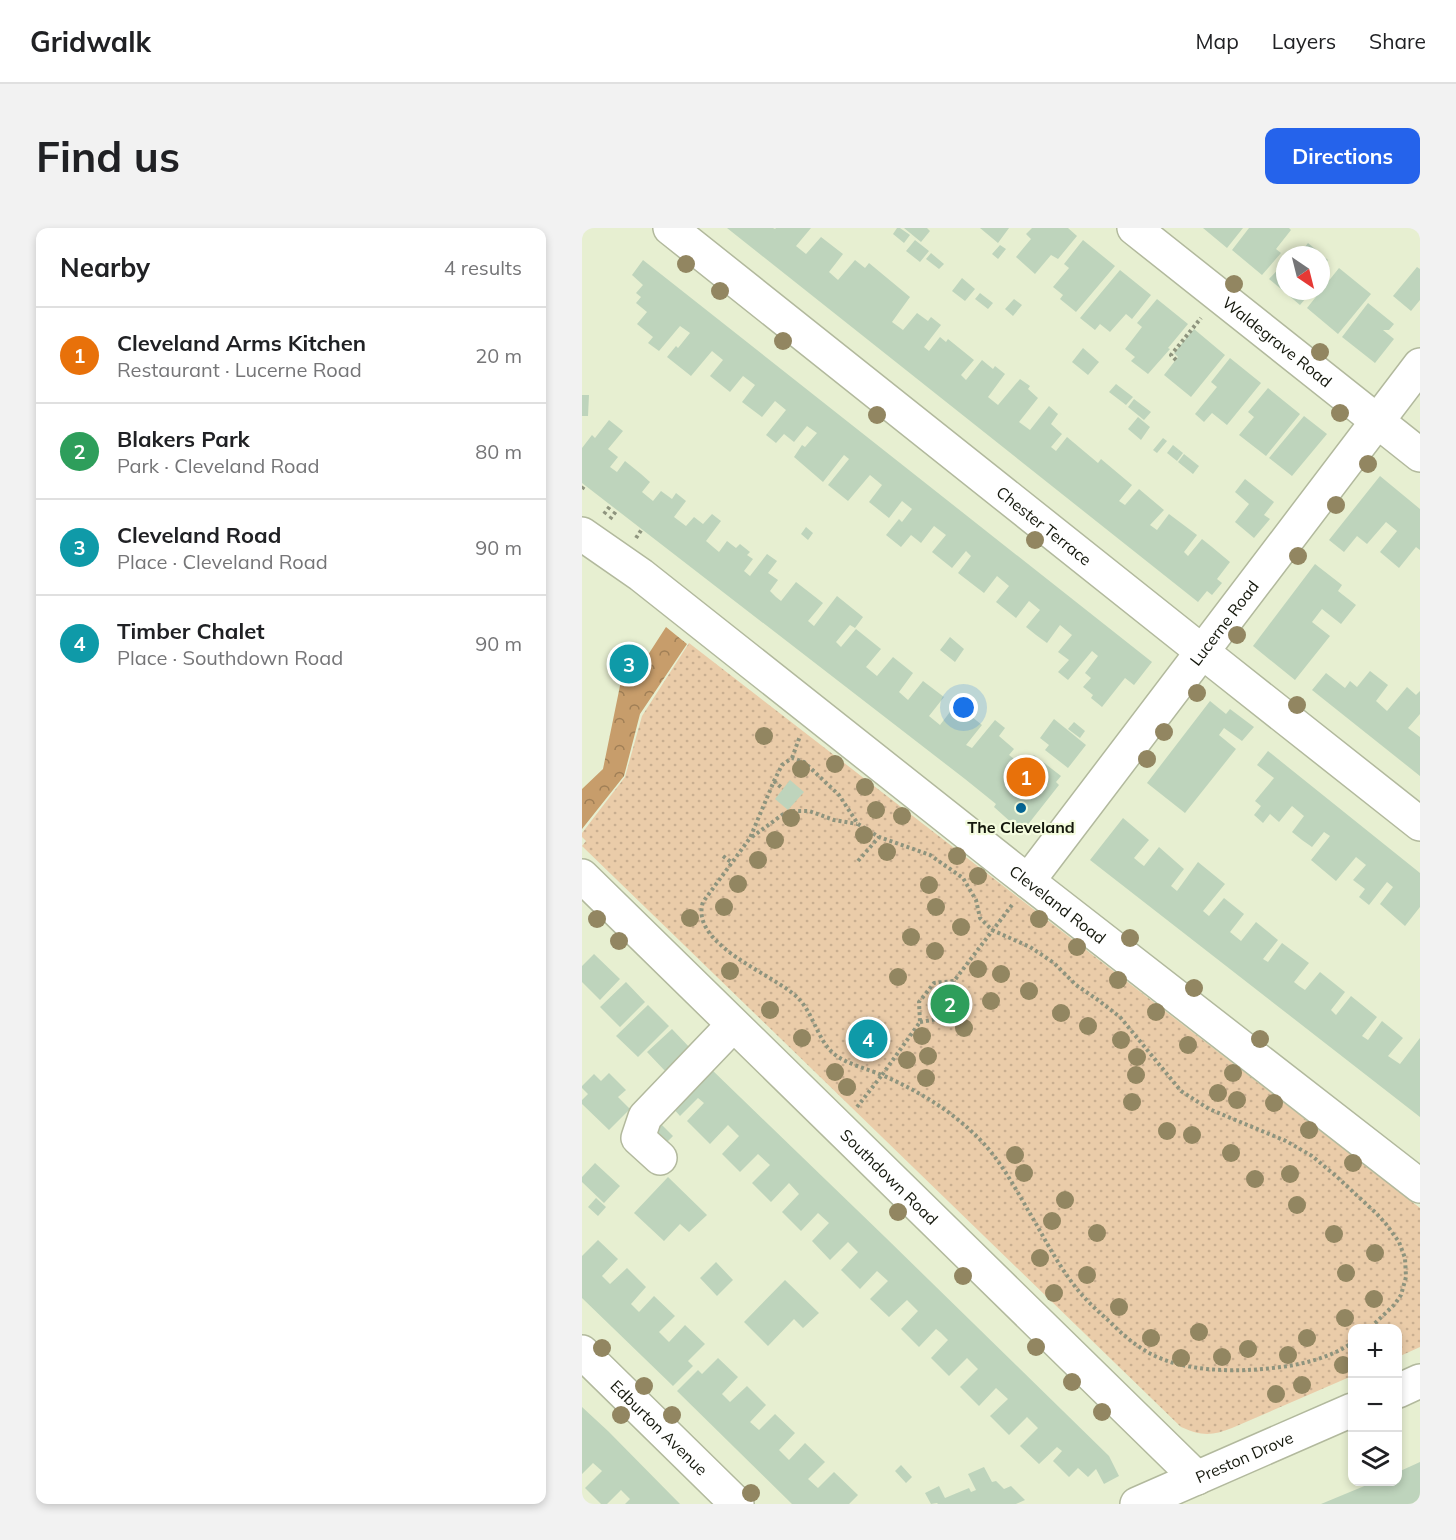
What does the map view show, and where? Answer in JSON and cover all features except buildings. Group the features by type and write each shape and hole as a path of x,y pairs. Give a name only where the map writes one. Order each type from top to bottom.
{"street":[{"name":"Chester Terrace","path":"670,228 1420,824"},
{"name":"Waldegrave Road","path":"1134,228 1420,454"},
{"name":"Lucerne Road","path":"1028,881 1420,365"},
{"name":"Cleveland Road","path":"582,534 641,575 1028,881 1420,1186"},
{"name":"Southdown Road","path":"582,876 1197,1478"},
{"path":"660,1158 638,1138 645,1117 734,1025"},
{"name":"Edburton Avenue","path":"582,1352 738,1504"},
{"path":"1402,1389 1420,1381"},
{"name":"Preston Drove","path":"1137,1504 1348,1412"}],"path":[{"path":"1176,360 1171,355 1204,315"},
{"path":"858,824 839,795 804,762 792,758 787,761 782,765 774,781 750,838 703,903 701,908 708,933 730,953 796,996 807,1007 832,1052 843,1059 908,1086 947,1110 986,1145 1007,1174 1056,1259 1080,1292 1126,1337 1152,1354 1198,1368 1252,1370 1311,1361 1348,1345"},
{"path":"774,781 783,789"},
{"path":"750,838 782,815 794,811 809,811 834,820 858,824 879,837 930,855 963,878 976,900 980,918 992,930 1030,948 1054,963 1076,986 1120,1017 1181,1091 1209,1109 1286,1141 1312,1156 1377,1214 1399,1242 1405,1258 1406,1277 1401,1295 1375,1324"},
{"path":"858,861 879,837"},
{"path":"723,855 731,862"},
{"path":"838,1127 882,1075 920,1022 919,1002 934,983 954,981 1028,881"},
{"path":"920,1022 944,1018 958,1001 954,981"}],"green space":[{"path":"666,627 687,644 640,714 624,776 582,829 582,789 603,769 622,676 633,678"}],"shaded area":[{"path":"689,643 1420,1208 1420,1347 1402,1355 1402,1324 1348,1324 1348,1378 1225,1431 1206,1434 1181,1427 582,846 586,841 582,833 625,777 642,716"}],"place":[{"name":"Cleveland Road","path":"629,664"},
{"name":"Cleveland Arms Kitchen","path":"1026,777"},
{"name":"The Cleveland","path":"1021,808"},
{"name":"Blakers Park","path":"950,1004"},
{"name":"Timber Chalet","path":"868,1039"}]}
